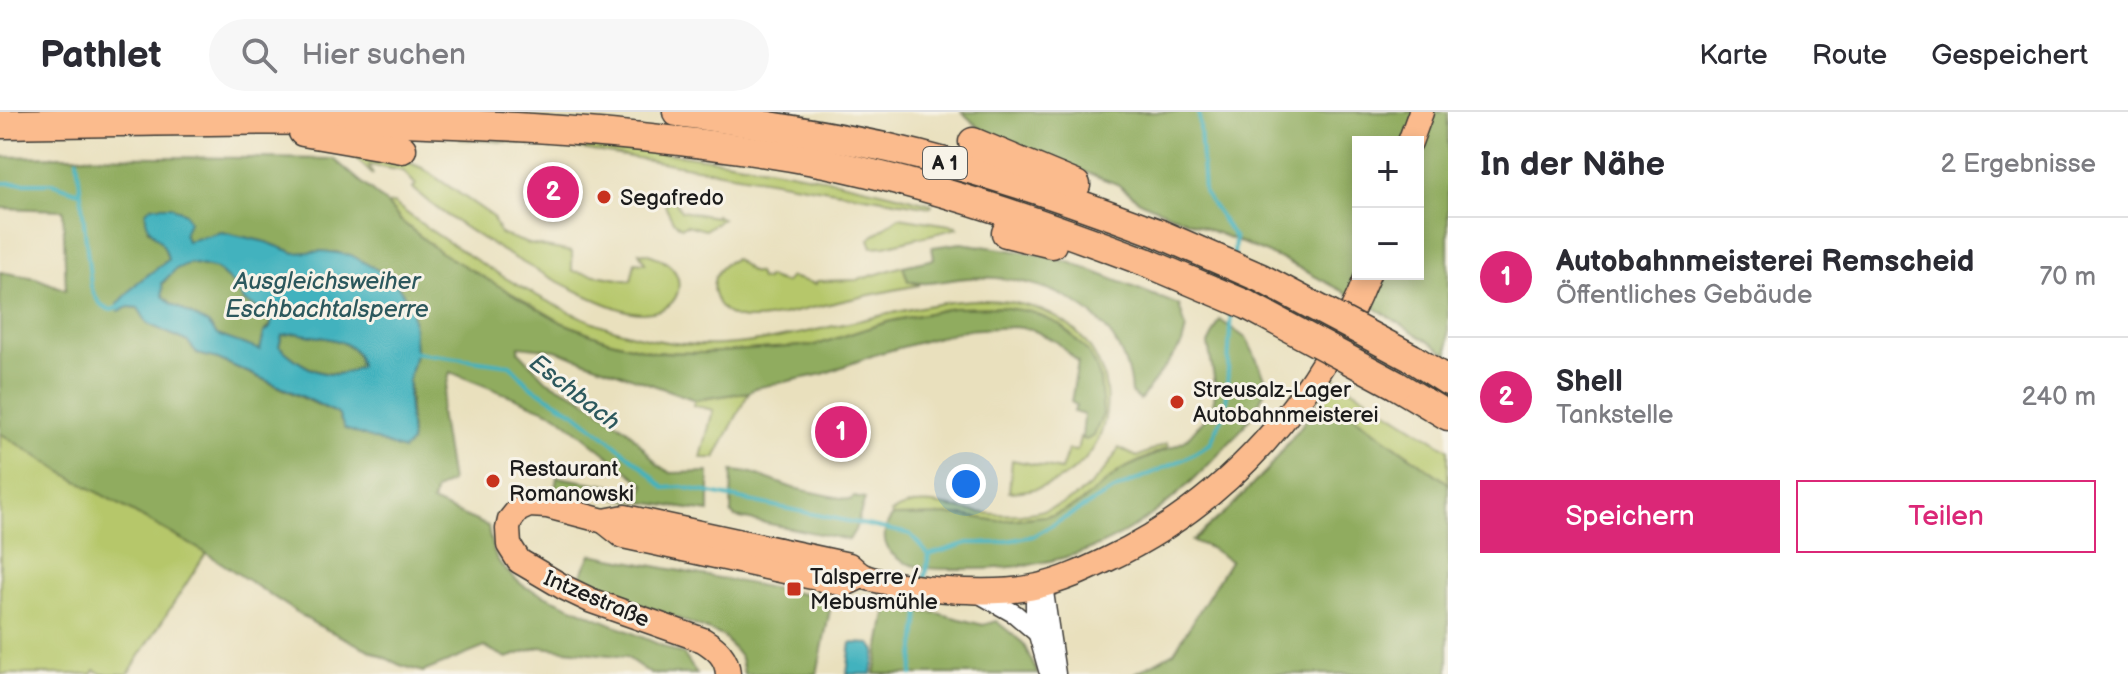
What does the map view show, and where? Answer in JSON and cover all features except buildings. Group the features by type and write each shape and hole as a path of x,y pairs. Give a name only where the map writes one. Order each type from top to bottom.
{"highway":[{"name":"A 1","path":"677,112 892,149 1063,198 1158,233 1261,278 1412,358 1448,381"},
{"path":"255,120 318,136 402,149"},
{"name":"A 1","path":"0,124 405,121 636,135 824,163 944,193 1052,226 1148,263 1247,305 1448,416"},
{"path":"973,142 1134,209 1158,233"},
{"path":"1006,233 1059,246 1119,267 1148,263"}],"main road":[{"path":"1412,136 1421,112"},
{"path":"976,592 1039,586 1086,569 1144,540 1202,501 1244,465 1279,426 1321,369 1366,280"},
{"name":"Intzestraße","path":"728,674 718,651 703,640 578,595 528,567 512,551 508,535 512,516 522,508 537,505 604,521 625,517 849,565 862,576 931,589 976,592"}],"street":[{"path":"1039,586 1033,609 1036,632 1053,674"},
{"path":"1039,586 1053,674"},
{"path":"976,592 1015,614 1036,632"}],"green space":[{"path":"962,112 1448,112 1448,354 1375,308 1286,261 1141,202 1117,184 978,127"},
{"path":"459,139 579,145 697,157 815,177 932,204 931,207 558,145"},
{"path":"348,151 396,157 422,168 492,216 500,234 529,244 572,252 572,271 631,281 635,262 645,263 639,252 654,256 668,264 677,275 679,283 675,298 660,310 639,313 583,294 518,260 454,221 413,188 416,185 403,171 369,165 373,175"},
{"path":"0,157 334,159 387,204 401,221 440,252 563,323 607,340 654,352 704,353 816,345 887,322 952,308 1001,307 1032,312 1061,325 1087,351 1100,379 1103,414 1094,436 1082,439 1084,415 1074,412 1076,405 1071,402 1078,362 1057,342 1031,329 964,330 877,354 823,374 755,388 749,392 695,400 555,350 519,346 518,351 547,381 581,397 629,431 658,465 671,473 709,472 709,512 555,489 557,477 642,491 645,485 556,414 450,372 440,412 451,482 436,490 432,502 488,526 492,547 499,561 525,587 684,655 697,674 651,674 626,657 540,647 507,658 485,647 423,672 400,665 315,624 206,553 72,478 0,433 0,272 36,278 66,290 63,210 0,208","holes":["186,227 184,234 187,242 222,232 266,242 295,253 337,252 411,306 415,354 409,378 411,443 345,429 338,414 218,359 198,354 188,342 148,324 138,308 129,307 137,283 168,260 163,242 148,229"]},
{"path":"673,199 681,211 716,215 722,219 705,230 687,225 681,227 673,221 665,205 667,200"},
{"path":"394,203 446,241 535,295 594,322 656,340 721,345 754,342 942,303 988,300 1032,307 1067,325 1091,350 1104,380 1106,411 1097,441 1078,467 1049,485 1009,492 1012,460 1061,470 1068,450 1077,451 1080,437 1094,436 1073,336 952,308 887,322 816,345 704,353 654,352 607,340 563,323 440,252 401,221 387,204"},
{"path":"899,217 958,228 872,247 869,239"},
{"path":"961,243 1069,262 1179,305 1186,328 1182,344 1140,400 1131,393 1126,364 1114,339 1097,319 1075,302 1051,290 996,278 923,283 908,281 903,266 934,259 932,247"},
{"path":"735,259 751,272 758,273 760,279 766,280 767,277 785,283 790,277 816,284 817,281 858,280 903,266 908,281 920,285 762,319 748,319 725,311 714,294 717,274 724,265"},
{"path":"190,263 217,269 234,285 245,302 265,312 273,322 264,333 260,351 217,335 208,324 163,296 162,284 176,268"},
{"path":"1220,320 1247,339 1268,384 1237,435 1156,512 1099,546 1036,564 1001,568 926,568 899,560 888,549 885,535 893,516 961,515 998,521 1054,515 1079,504 1121,470 1185,441 1212,410 1216,389 1208,344"},
{"path":"297,333 345,344 357,356 360,366 338,374 307,367 279,346 282,335"},
{"path":"1332,376 1448,449 1448,483 1345,410 1320,402"},
{"path":"749,392 715,458 701,458 713,410 693,405 695,400"},
{"path":"1320,402 1345,410 1448,483 1448,674 1134,674 1174,652 1230,561 1192,541 1267,470"},
{"path":"0,433 72,478 206,553 128,674 102,674 95,670 92,674 0,674"},
{"path":"1167,443 1168,447 1121,470 1079,504 1054,515 998,521 961,515 893,516 891,513 920,504 994,514 1037,512 1074,497 1091,485 1119,448 1137,457"},
{"path":"732,471 752,473 793,488 850,500 854,497 865,499 855,530 849,540 735,517 731,513"},
{"path":"591,554 832,600 817,674 744,674 741,658 723,636 579,580"},
{"path":"887,608 937,613 983,625 996,621 1023,643 1038,674 875,674"}],"water":[{"name":"Ausgleichsweiher Eschbachtalsperre","path":"152,206 171,206 185,213 189,222 184,234 187,241 222,232 266,242 295,253 323,251 351,255 398,286 411,306 413,319 415,354 408,396 411,443 403,450 345,429 338,414 218,359 198,354 188,342 148,324 138,308 119,311 117,305 137,283 168,260 163,245 148,225 146,211","holes":["190,263 217,269 234,285 245,302 265,312 272,321 264,333 260,350 217,335 208,324 163,296 162,283 176,269","297,333 345,344 358,356 360,366 338,374 307,367 279,346 282,335"]},
{"path":"851,643 871,644 876,651 872,674 847,674"}],"waterway":[{"path":"1199,112 1204,192 1235,238 1234,256"},
{"name":"Eschbach","path":"77,159 91,286 103,306 111,310 120,307"},
{"path":"0,183 52,183 79,192"},
{"path":"929,555 968,543 997,543 1033,536 1114,490 1210,444 1226,409 1231,309"},
{"name":"Eschbach","path":"412,352 510,365 530,386 577,414 642,466 664,488 682,487 910,534 929,555 924,581"},
{"name":"Eschbach","path":"912,674 921,597"}],"place":[{"name":"Shell","path":"553,192"},
{"name":"Segafredo","path":"604,197"},
{"name":"Streusalz-Lager Autobahnmeisterei","path":"1177,402"},
{"name":"Autobahnmeisterei Remscheid","path":"841,432"},
{"name":"Restaurant Romanowski","path":"493,481"},
{"name":"Talsperre / Mebusmühle","path":"794,589"}]}
